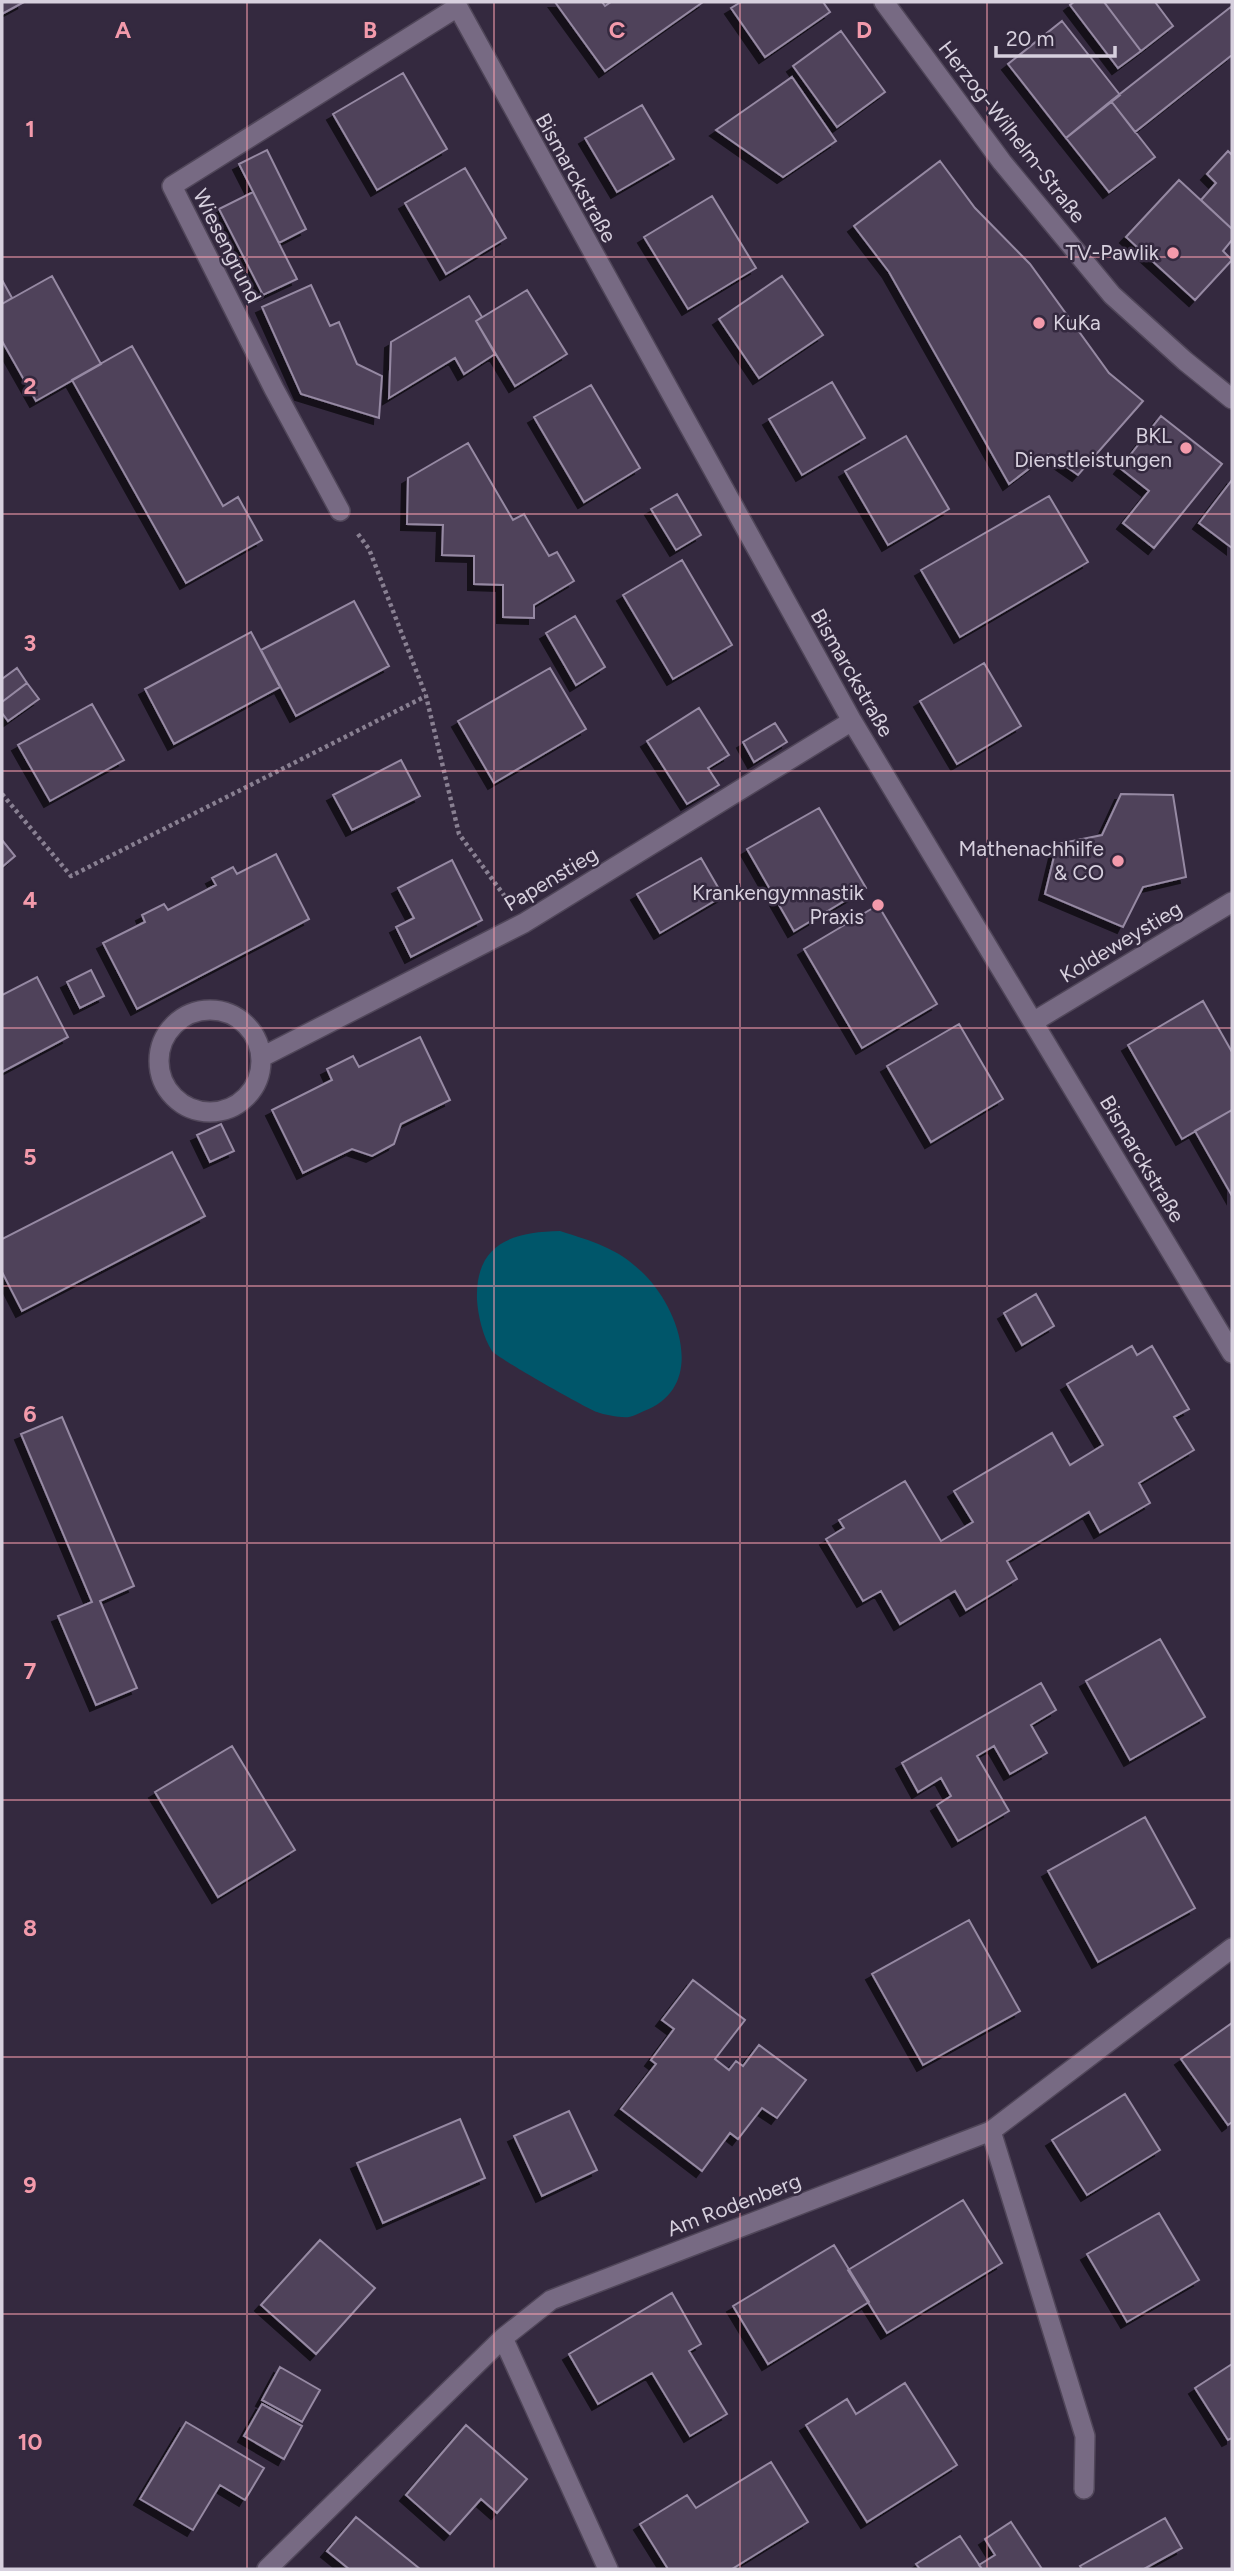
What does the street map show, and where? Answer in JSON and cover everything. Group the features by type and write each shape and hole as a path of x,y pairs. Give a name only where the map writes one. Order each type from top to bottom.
{"street":[{"name":"Herzog-Wilhelm-Straße","path":"884,2 1002,162 1112,295 1232,399"},
{"name":"Wiesengrund","path":"340,512 274,389 172,186 455,5"},
{"name":"Bismarckstraße","path":"455,5 852,721 1232,1353"},
{"name":"Papenstieg","path":"262,1057 524,923 852,721"},
{"name":"Koldeweystieg","path":"1033,1021 1232,902"},
{"path":"205,1009 231,1013 253,1032 262,1057 259,1079 247,1098 230,1109 201,1113 174,1101 159,1077 160,1043 177,1020 205,1009"},
{"name":"Am Rodenberg","path":"267,2569 503,2338 551,2300 991,2132 1232,1948"},
{"path":"991,2132 1085,2436 1084,2489"},
{"path":"503,2338 608,2569"}],"path":[{"path":"340,512 369,548 426,696 459,834 524,923"},
{"path":"2,794 71,876 426,696"}],"water":[{"path":"560,1231 605,1247 634,1265 657,1290 677,1328 681,1367 675,1385 663,1400 635,1415 613,1416 589,1408 497,1355 486,1339 477,1300 478,1281 489,1254 499,1245 526,1234"}],"building":[{"path":"2,2 24,2 2,14"},
{"path":"555,2 602,2 605,6 611,2 703,2 605,71"},
{"path":"741,2 823,2 830,12 765,57 731,8"},
{"path":"1074,2 1104,2 1141,51 1118,68 1070,5"},
{"path":"1104,2 1155,2 1173,26 1141,51"},
{"path":"1232,6 1232,55 1135,132 1111,101"},
{"path":"1062,21 1120,95 1066,138 1008,64"},
{"path":"841,31 885,92 837,127 793,66"},
{"path":"403,73 447,149 377,190 333,114"},
{"path":"792,77 836,141 783,177 716,130"},
{"path":"1111,101 1155,157 1109,192 1066,138"},
{"path":"642,105 674,159 617,192 585,138"},
{"path":"267,150 306,229 279,243 239,164"},
{"path":"1228,151 1232,155 1232,229 1201,200 1216,183 1207,174"},
{"path":"940,161 975,208 1030,264 1109,373 1143,401 1078,475 1048,454 1009,484 889,272 854,226"},
{"path":"465,168 506,238 446,274 405,203"},
{"path":"1179,180 1232,229 1232,240 1223,251 1232,260 1195,300 1126,237"},
{"path":"253,192 297,279 263,295 219,209"},
{"path":"712,196 756,268 688,309 644,237"},
{"path":"52,276 101,364 36,401 2,341 2,304"},
{"path":"782,276 823,335 759,378 719,319"},
{"path":"2,280 12,298 2,304"},
{"path":"311,285 330,326 339,322 357,364 382,376 379,418 301,394 262,307"},
{"path":"527,290 567,354 515,386 476,321"},
{"path":"469,296 482,317 476,321 495,354 464,374 455,358 389,398 391,342"},
{"path":"132,346 223,506 238,497 262,540 186,583 72,380"},
{"path":"832,382 865,438 802,475 769,419"},
{"path":"591,385 640,468 584,502 534,417"},
{"path":"1161,416 1222,464 1154,548 1123,523 1149,491 1120,468"},
{"path":"906,436 949,509 888,545 845,471"},
{"path":"468,443 513,520 524,514 549,556 557,552 574,581 534,605 534,618 503,617 503,585 474,584 474,556 442,555 443,525 407,524 408,478"},
{"path":"1232,480 1232,548 1199,523"},
{"path":"677,494 701,535 676,550 651,509"},
{"path":"1049,496 1088,562 960,637 921,570"},
{"path":"682,560 732,645 673,679 623,595"},
{"path":"354,601 389,666 296,716 261,650"},
{"path":"575,616 605,667 576,685 546,633"},
{"path":"251,632 280,687 174,744 145,689"},
{"path":"984,663 1021,726 957,764 920,701"},
{"path":"17,668 27,683 2,702 2,679"},
{"path":"550,668 586,729 494,783 458,721"},
{"path":"27,683 39,699 8,721 2,713 2,702"},
{"path":"92,704 124,760 50,801 18,745"},
{"path":"699,708 729,755 708,768 719,785 687,804 647,741"},
{"path":"775,723 787,742 754,762 743,742"},
{"path":"401,760 420,796 352,830 333,795"},
{"name":"Mathenachhilfe & CO","path":"1121,794 1173,795 1186,877 1143,887 1123,927 1045,894 1057,844 1102,835"},
{"path":"819,808 866,888 794,931 747,849"},
{"path":"2,840 15,856 2,867"},
{"path":"276,854 309,919 137,1009 103,943 145,922 142,915 164,904 168,910 216,885 212,878 233,867 237,874"},
{"path":"701,858 723,896 660,933 637,894"},
{"path":"452,860 482,920 411,957 396,927 414,918 398,888"},
{"path":"878,905 937,1004 862,1048 804,949"},
{"path":"91,970 104,996 80,1008 67,982"},
{"path":"37,977 68,1037 2,1072 2,995"},
{"path":"1203,1001 1232,1052 1232,1110 1182,1139 1128,1045"},
{"path":"959,1024 1003,1099 931,1142 887,1066"},
{"path":"420,1037 450,1100 401,1124 394,1144 372,1156 352,1149 303,1173 272,1110 332,1080 327,1069 353,1056 359,1067"},
{"path":"1232,1110 1232,1196 1195,1131"},
{"path":"221,1124 234,1151 210,1162 197,1135"},
{"path":"172,1152 205,1216 22,1311 2,1272 2,1239"},
{"path":"1036,1294 1054,1326 1022,1345 1004,1313"},
{"path":"1132,1346 1137,1355 1152,1346 1189,1409 1174,1417 1194,1450 1139,1483 1150,1503 1100,1532 1089,1512 1007,1561 1017,1579 966,1610 955,1591 900,1624 881,1591 863,1601 826,1539 844,1528 839,1520 905,1481 941,1541 973,1522 954,1491 1052,1433 1070,1465 1103,1445 1067,1384"},
{"path":"62,1417 134,1586 100,1601 137,1688 96,1705 58,1616 92,1602 21,1434"},
{"path":"1160,1639 1205,1717 1130,1760 1086,1681"},
{"path":"1041,1683 1056,1710 1031,1725 1047,1753 1010,1774 994,1746 977,1756 1009,1811 958,1841 937,1805 951,1796 941,1778 918,1792 902,1763"},
{"path":"232,1746 295,1850 218,1897 155,1792"},
{"path":"1145,1817 1195,1908 1098,1962 1048,1871"},
{"path":"969,1920 1020,2011 923,2065 872,1974"},
{"path":"693,1980 745,2020 715,2059 729,2070 736,2061 743,2066 759,2045 806,2080 777,2118 762,2108 738,2139 730,2133 702,2171 621,2109 656,2064 651,2060 674,2029 662,2020"},
{"path":"1232,2023 1232,2122 1228,2125 1181,2059"},
{"path":"1125,2094 1160,2150 1087,2195 1052,2140"},
{"path":"569,2111 597,2170 542,2196 514,2136"},
{"path":"460,2119 485,2178 383,2223 357,2163"},
{"path":"963,2200 1002,2263 887,2333 848,2270"},
{"path":"1159,2213 1199,2280 1127,2322 1087,2254"},
{"path":"320,2240 375,2288 316,2354 261,2305"},
{"path":"834,2245 869,2302 768,2364 733,2306"},
{"path":"672,2293 701,2344 689,2351 727,2414 690,2436 652,2373 598,2404 569,2354"},
{"path":"1232,2364 1232,2438 1228,2440 1195,2388"},
{"path":"280,2367 320,2390 302,2422 262,2400"},
{"path":"905,2383 957,2465 867,2522 806,2425 847,2399 856,2414"},
{"path":"262,2404 302,2426 284,2459 244,2436"},
{"path":"186,2422 264,2468 245,2500 220,2485 193,2530 140,2499"},
{"path":"466,2425 527,2479 497,2513 481,2499 450,2534 406,2495"},
{"path":"771,2462 808,2522 732,2569 668,2569 640,2524 687,2495 696,2508"},
{"path":"356,2517 420,2569 349,2569 327,2551"},
{"path":"1165,2518 1182,2548 1144,2569 1082,2569 1080,2566"},
{"path":"1011,2522 1042,2569 982,2569 979,2565 995,2555 985,2539"},
{"path":"960,2536 982,2569 920,2569 916,2564"}],"place":[{"name":"TV-Pawlik","path":"1173,253"},
{"name":"KuKa","path":"1039,323"},
{"name":"BKL Dienstleistungen","path":"1186,448"},
{"name":"Mathenachhilfe & CO","path":"1118,861"},
{"name":"Krankengymnastik Praxis","path":"878,905"}]}
